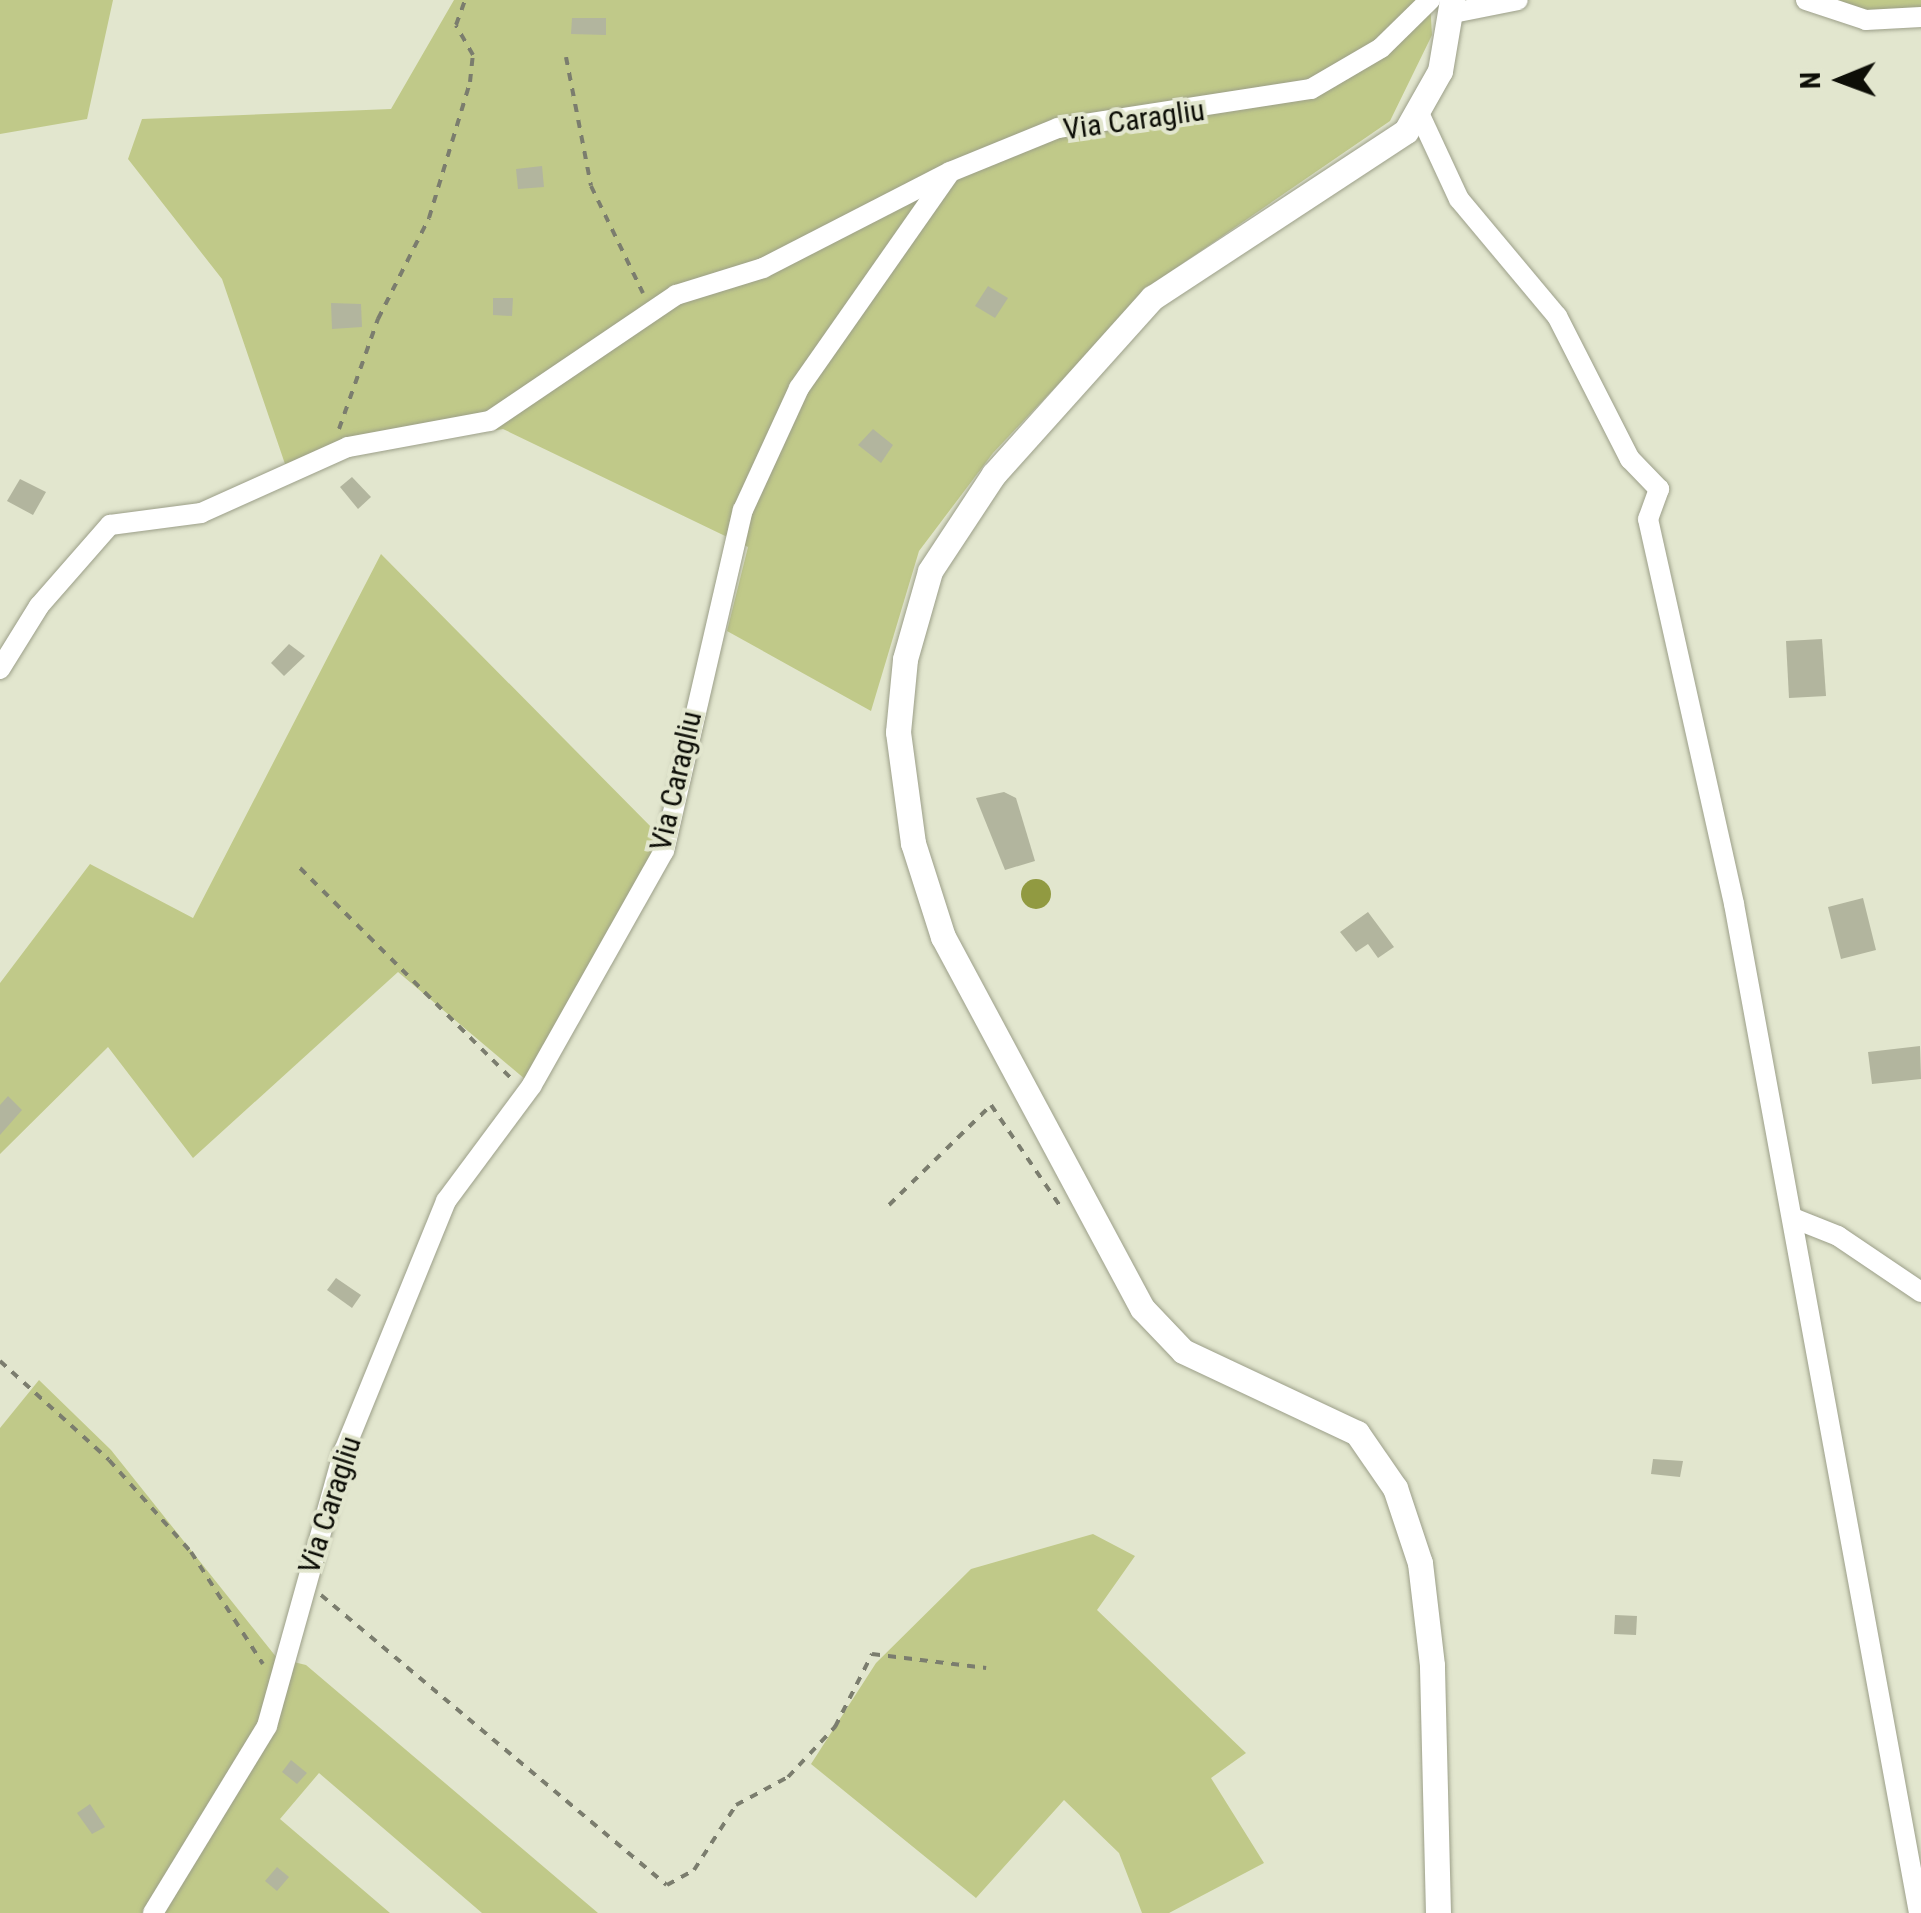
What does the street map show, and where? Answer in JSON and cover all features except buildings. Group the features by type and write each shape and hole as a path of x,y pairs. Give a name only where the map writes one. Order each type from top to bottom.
{"main road":[{"path":"1438,1913 1432,1666 1420,1563 1395,1488 1357,1433 1234,1379 1160,1330 1089,1214 943,937 913,843 898,732 915,614 956,524 1152,298 1386,151 1420,113 1453,6"}],"street":[{"name":"Via Caragliu","path":"153,1913 240,1780 280,1688 306,1576 344,1450 446,1201 532,1085 664,851 743,510 799,388 950,172 1058,128 1311,90 1381,48 1430,0"},
{"path":"1453,6 1518,0"},
{"path":"1806,0 1866,20 1921,17"},
{"path":"1420,113 1459,198 1557,316 1630,459 1658,489 1648,519 1793,1218 1920,1913"},
{"path":"0,670 39,606 110,525 201,513 348,447 490,421 652,311 763,268 950,172"},
{"path":"1793,1218 1838,1236 1921,1292"}],"path":[{"path":"348,447 338,426 429,218 470,82 473,55 456,25 465,0"},
{"path":"566,56 591,186 652,311"},
{"path":"300,868 498,1072 532,1085"},
{"path":"889,1205 991,1105 1062,1208 1075,1219 1089,1214"},
{"path":"0,1360 109,1460 191,1552 280,1688"},
{"path":"306,1576 668,1885 694,1870 736,1805 788,1777 835,1727 872,1654 986,1668"}],"shaded area":[{"path":"0,0 113,0 87,119 0,134"},
{"path":"454,0 1430,0 1432,35 1390,121 1154,283 993,453 919,551 871,711 727,631 748,547 503,429 285,464 222,279 128,159 142,119 391,109"},
{"path":"1813,0 1921,0 1921,14 1875,20"},
{"path":"381,554 660,836 664,851 532,1085 398,972 193,1158 108,1047 0,1154 0,983 90,864 193,918"},
{"path":"1036,879 1047,883 1051,894 1047,905 1036,909 1025,905 1021,894 1025,883"},
{"path":"39,1380 111,1450 277,1658 306,1665 598,1913 482,1913 319,1773 280,1819 390,1913 0,1913 0,1428"},
{"path":"1093,1534 1135,1556 1097,1610 1246,1753 1211,1778 1264,1863 1169,1913 1142,1913 1119,1853 1064,1800 976,1898 811,1764 876,1663 971,1569"}]}
